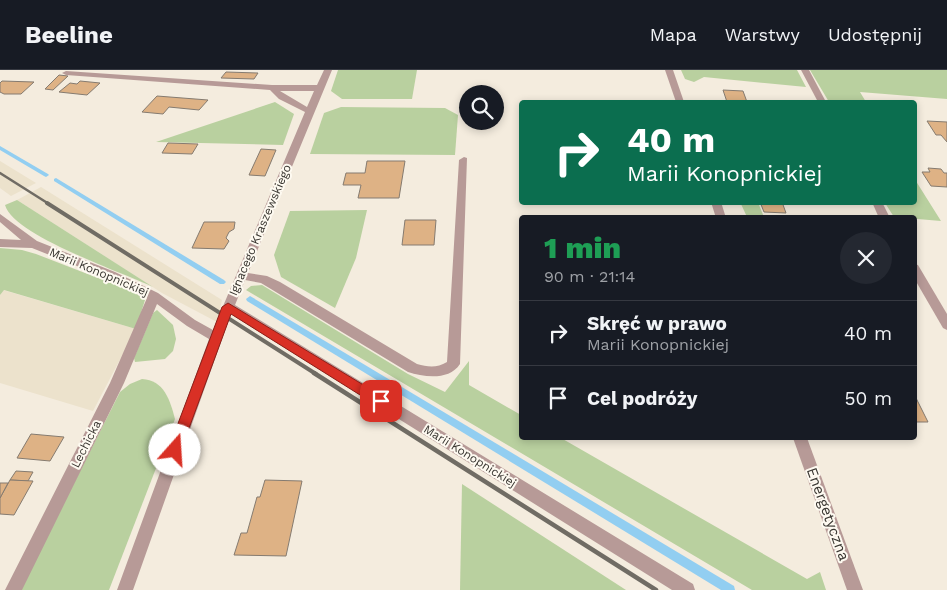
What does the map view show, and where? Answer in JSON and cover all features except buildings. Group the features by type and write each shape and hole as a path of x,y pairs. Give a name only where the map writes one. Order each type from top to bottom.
{"street":[{"name":"Ignacego Kraszewskiego","path":"125,590 216,337 309,111 328,70"},
{"path":"669,70 679,100"},
{"path":"805,70 821,100"},
{"path":"66,73 272,88 319,88"},
{"path":"272,88 282,97 309,111"},
{"path":"241,276 262,279 276,284 413,368 428,372 444,371 453,364 464,160"},
{"path":"0,217 33,244"},
{"name":"Marii Konopnickiej","path":"0,243 33,244 111,275 154,296 191,324 216,337"},
{"path":"917,273 947,325"},
{"name":"Lechicka","path":"13,590 117,383 154,296"},
{"name":"Marii Konopnickiej","path":"228,307 686,590"},
{"name":"Energetyczna","path":"801,440 855,590"}],"shaded area":[{"path":"0,161 36,183 11,196 0,188"},
{"path":"41,187 222,300 217,322 162,293 17,200"},
{"path":"3,290 136,329 93,411 0,383 0,295"}],"green space":[{"path":"338,70 417,70 412,99 342,99 331,91"},
{"path":"681,70 797,70 806,87 704,77 694,82 685,79"},
{"path":"810,70 947,70 947,99 860,92 865,100 828,100"},
{"path":"275,102 294,114 283,145 156,142"},
{"path":"341,107 445,108 458,115 455,155 310,154 324,113"},
{"path":"917,183 941,221 917,219 917,215 893,215 886,205 917,205"},
{"path":"17,200 153,287 71,252 28,229 13,217 5,205"},
{"path":"741,205 759,205 763,215 746,215"},
{"path":"367,210 356,258 335,308 281,277 274,255 290,211"},
{"path":"0,248 22,250 36,254 134,292 145,300 136,329 4,290 0,295"},
{"path":"262,285 408,374 445,392 469,361 469,385 519,414 519,440 564,440 807,579 820,572 826,590 752,590 246,290 251,286"},
{"path":"157,310 173,325 176,339 173,351 165,359 135,362 134,358 153,313"},
{"path":"142,379 150,380 161,387 168,398 175,419 109,590 20,590 120,392 130,384"},
{"path":"462,484 626,590 460,590"}],"waterway":[{"path":"0,148 46,175"},
{"path":"56,180 222,282"},
{"path":"250,299 730,590"}],"railway":[{"path":"0,173 49,204"},
{"path":"47,203 316,374"},
{"path":"314,373 656,590"}],"route":[{"path":"175,450 201,375 228,307 381,401"}]}
